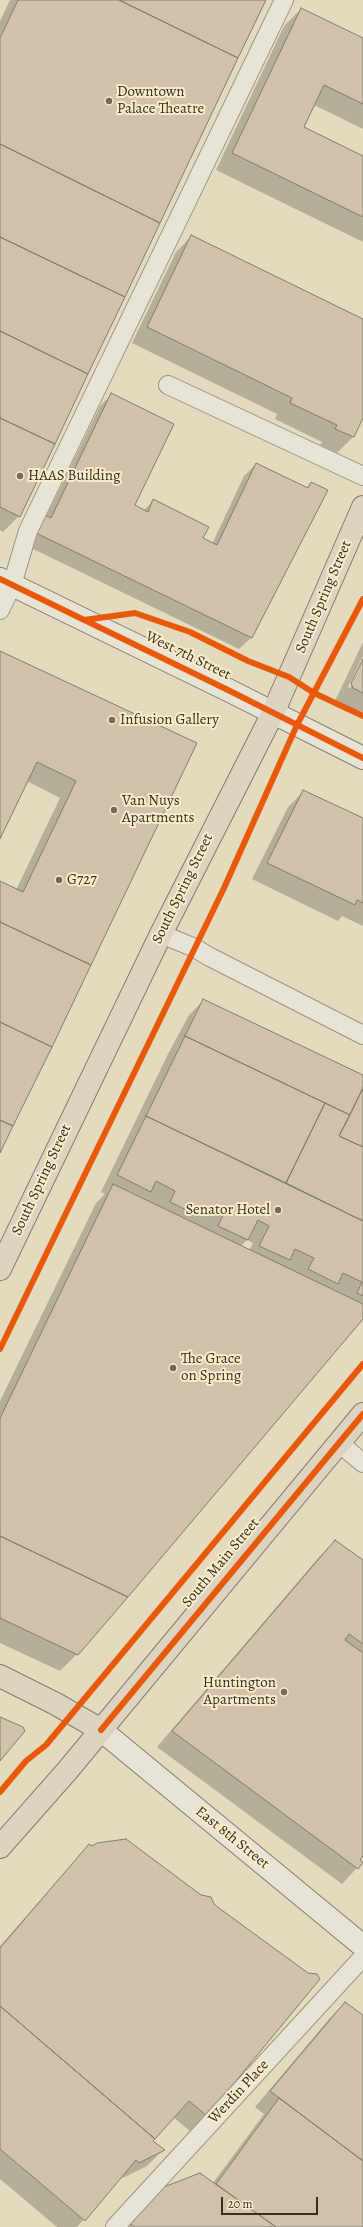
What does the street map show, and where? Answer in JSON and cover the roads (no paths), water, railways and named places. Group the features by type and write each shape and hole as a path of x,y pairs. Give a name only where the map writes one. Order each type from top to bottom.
{"main road":[{"name":"South Spring Street","path":"0,1269 161,934 273,713 363,507"},
{"name":"West 7th Street","path":"6,582 363,758"},
{"name":"South Main Street","path":"0,1848 363,1414"},
{"path":"0,1676 56,1704 100,1730"},
{"name":"East 8th Street","path":"100,1730 363,1946"}],"lane":[{"path":"0,610 6,582 28,531 284,0"},
{"path":"168,385 363,476"},
{"path":"161,934 195,948 363,1035"},
{"path":"339,1443 363,1463"},
{"name":"Werdin Place","path":"115,2227 363,1957"}],"place":[{"name":"Downtown Palace Theatre","path":"109,101"},
{"name":"HAAS Building","path":"20,476"},
{"name":"Infusion Gallery","path":"112,720"},
{"name":"Van Nuys Apartments","path":"114,810"},
{"name":"G727","path":"59,880"},
{"name":"Senator Hotel","path":"278,1210"},
{"name":"The Grace on Spring","path":"173,1368"},
{"name":"Huntington Apartments","path":"284,1692"}]}
